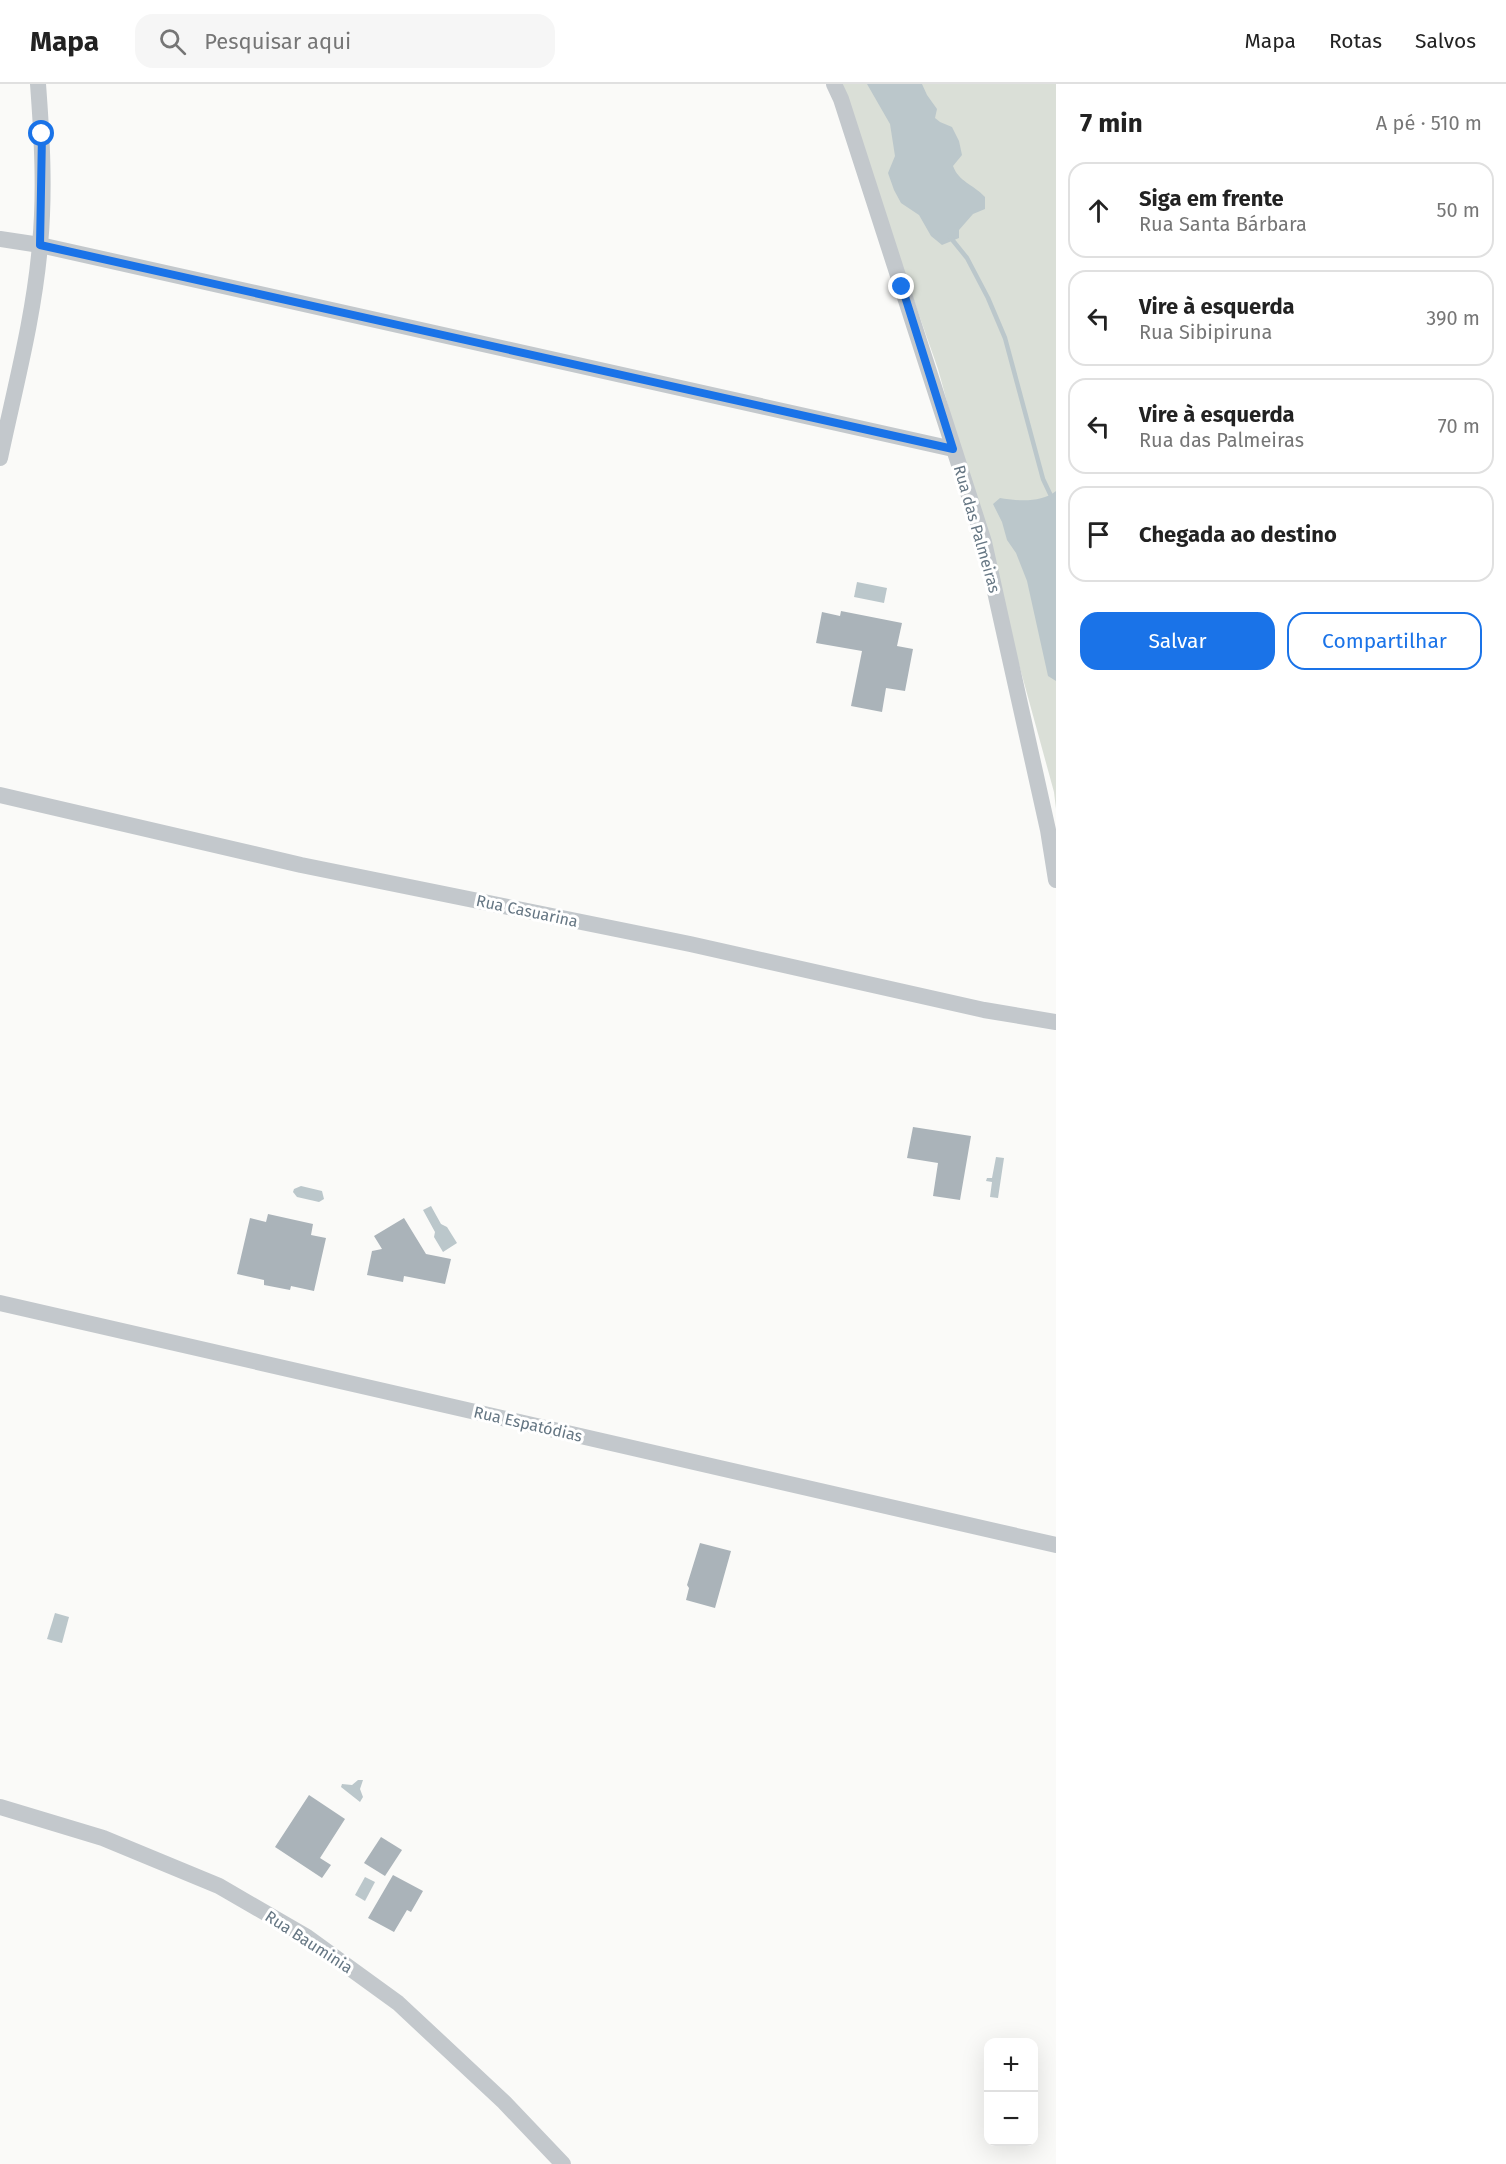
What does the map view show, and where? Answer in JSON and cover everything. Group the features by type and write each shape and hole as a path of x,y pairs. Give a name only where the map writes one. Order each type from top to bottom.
{"street":[{"path":"0,458 31,312 40,245 42,134 38,84"},
{"name":"Rua das Palmeiras","path":"834,84 984,542 1048,830 1056,880"},
{"path":"0,239 40,245 953,449"},
{"name":"Rua Casuarina","path":"0,795 300,865 690,944 973,1007 1056,1022"},
{"name":"Rua Espatódias","path":"0,1303 1056,1545"},
{"name":"Rua Bauminia","path":"0,1807 103,1838 219,1886 307,1937 398,2003 504,2102 562,2164"}],"shaded area":[{"path":"838,84 1056,84 1056,809 1054,792 938,369"},
{"path":"867,84 922,84 937,109 935,118 952,127 959,141 962,155 953,166 963,179 985,197 985,209 973,214 959,230 959,238 942,245 931,236 919,215 901,203 888,173 895,156 890,124"},
{"path":"1056,491 1056,681 1048,676 1027,581 993,504 1000,498 1036,499"},
{"path":"857,582 887,588 884,603 854,597"},
{"path":"996,1157 1004,1158 998,1198 990,1197 992,1182 986,1181 987,1178 992,1178"},
{"path":"301,1186 322,1191 324,1199 319,1202 297,1197 293,1192 294,1189"},
{"path":"431,1206 441,1224 447,1227 457,1243 443,1252 423,1210"},
{"path":"55,1613 69,1617 62,1643 47,1639"},
{"path":"358,1780 363,1780 360,1789 363,1797 360,1802 341,1787 342,1784 352,1785"},
{"path":"365,1877 375,1882 365,1901 355,1895"}],"building":[{"path":"841,611 902,623 897,646 913,649 905,691 886,688 882,712 851,706 862,651 816,643 822,612 840,616"},
{"path":"913,1127 971,1136 960,1200 933,1196 938,1163 907,1158"},
{"path":"268,1214 313,1224 311,1235 326,1238 314,1291 291,1286 290,1290 264,1285 264,1280 237,1274 250,1218 266,1222"},
{"path":"404,1218 426,1254 451,1259 445,1284 404,1276 403,1282 367,1275 372,1251 382,1249 374,1236"},
{"path":"700,1543 731,1551 715,1608 686,1600 689,1588 687,1585"},
{"path":"309,1795 345,1819 320,1858 331,1865 322,1878 275,1847"},
{"path":"381,1837 402,1850 385,1876 364,1863"},
{"path":"393,1875 423,1891 411,1912 407,1910 394,1932 368,1918"}],"waterway":[{"path":"950,237 967,258 988,298 1005,338 1043,479 1052,498"}],"route":[{"path":"42,134 40,245 953,449 902,287"}]}
